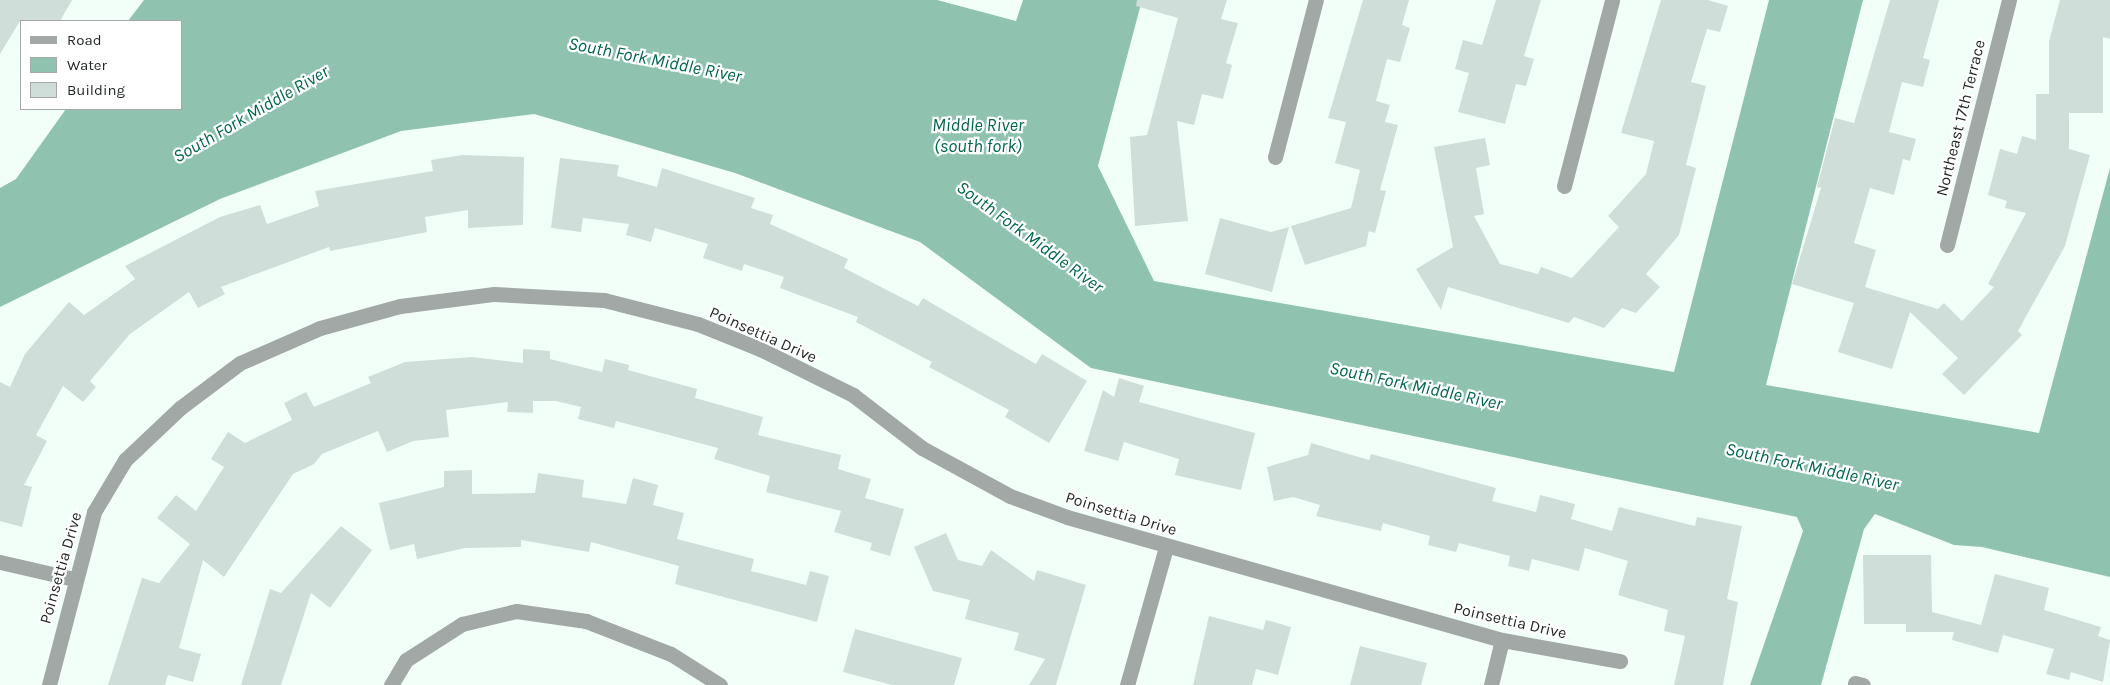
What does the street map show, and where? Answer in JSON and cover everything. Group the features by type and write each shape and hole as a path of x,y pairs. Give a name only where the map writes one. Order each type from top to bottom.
{"street":[{"path":"1275,157 1316,0"},
{"path":"1564,186 1612,0"},
{"name":"Northeast 17th Terrace","path":"1947,245 2009,0"},
{"name":"Poinsettia Drive","path":"48,685 74,579 94,512 125,460 180,408 240,363 320,328 400,306 494,294 604,300 698,324 760,349 853,395 922,448 1010,496 1166,547 1502,640 1620,661"},
{"path":"1127,685 1166,547"},
{"path":"0,562 74,579"},
{"path":"391,685 406,660 462,624 516,611 586,622 671,654 720,685"},
{"path":"1491,685 1502,640"}],"water":[{"name":"Middle River (south fork)","path":"144,0 937,0 1016,21 1023,0 1142,0 1098,166 1154,281 1674,372 1769,0 1863,0 1766,385 2039,433 2110,168 2110,577 1982,547 1954,545 1875,514 1864,529 1821,685 1750,685 1803,531 1797,517 1091,368 920,242 735,173 534,114 401,131 220,199 0,307 0,188 16,179 65,110 182,110 182,20 129,20"}],"building":[{"path":"0,0 72,0 61,20 20,20 0,54"},
{"path":"1137,0 1227,0 1221,19 1238,23 1226,63 1232,65 1223,99 1202,94 1194,125 1177,121 1188,221 1135,226 1130,137 1147,135 1178,18 1136,6"},
{"path":"1363,0 1409,0 1402,25 1410,28 1400,62 1387,59 1376,101 1390,105 1385,122 1398,125 1380,190 1386,191 1375,233 1369,231 1366,246 1305,265 1291,226 1351,208 1360,170 1335,163 1346,122 1328,118"},
{"path":"1496,0 1541,0 1524,56 1534,59 1526,86 1516,84 1505,124 1458,112 1469,73 1455,69 1463,40 1482,45"},
{"path":"1661,0 1708,0 1728,6 1720,32 1707,29 1691,82 1706,86 1686,165 1696,168 1679,235 1646,274 1660,287 1636,313 1622,308 1604,328 1574,317 1569,323 1448,287 1441,310 1416,269 1453,247 1434,147 1485,138 1490,165 1476,168 1484,214 1474,216 1500,264 1538,274 1541,267 1572,278 1619,227 1608,216 1646,174 1654,141 1621,133"},
{"path":"1890,0 1939,0 1923,58 1930,60 1923,87 1902,82 1889,132 1916,139 1910,161 1903,159 1894,195 1870,188 1854,243 1876,250 1865,287 1938,309 1944,303 1962,321 1994,287 1988,284 2026,213 2005,208 2007,201 1988,195 2000,149 2017,154 2022,136 2036,140 2036,94 2049,94 2049,41 2060,0 2110,0 2110,39 2103,37 2103,113 2069,113 2069,149 2090,155 2065,246 2018,331 2022,335 1964,395 1942,374 1958,358 1910,312 1892,369 1838,352 1854,303 1792,284 1821,188 1817,187 1835,118 1854,123"},
{"path":"462,155 524,157 523,225 468,228 468,210 425,217 427,232 330,251 329,247 221,287 225,294 198,308 189,292 130,334 90,381 96,387 83,402 63,386 36,435 47,441 24,485 32,487 22,527 0,521 0,382 10,387 25,354 69,302 84,315 135,279 125,266 220,217 260,205 267,224 319,206 315,191 433,171 431,160"},
{"path":"560,158 619,165 617,176 657,187 662,168 755,198 751,208 773,215 770,224 848,259 844,268 918,306 923,298 1036,364 1042,354 1087,381 1049,443 1005,417 1009,410 929,367 932,362 856,322 858,317 780,288 784,277 744,264 742,271 703,258 708,244 655,228 651,242 626,235 629,224 583,218 581,232 551,228"},
{"path":"1220,218 1271,232 1289,227 1272,292 1205,274"},
{"path":"523,349 550,351 550,359 602,372 605,359 629,365 628,370 697,389 695,398 763,417 758,435 841,455 838,469 871,479 865,498 904,509 890,556 870,550 872,543 834,532 841,511 766,492 770,476 714,459 718,448 616,421 614,428 578,419 581,407 556,401 533,401 533,413 507,412 508,402 446,410 449,437 413,441 387,452 378,431 322,454 314,464 293,474 224,577 203,560 179,648 201,654 193,682 168,675 165,685 108,685 142,578 159,583 190,544 157,518 176,495 196,511 224,467 211,459 228,432 245,443 292,420 284,403 306,392 314,407 371,383 368,377 405,362 472,357 523,363"},
{"path":"1119,378 1144,386 1139,402 1255,433 1241,490 1175,475 1179,459 1124,442 1118,461 1084,451 1103,390 1114,397"},
{"path":"1311,443 1369,460 1371,454 1496,488 1492,501 1536,512 1540,495 1575,504 1571,519 1612,531 1619,507 1695,526 1697,517 1742,526 1727,599 1738,602 1723,685 1674,685 1685,636 1664,631 1668,610 1618,595 1628,561 1585,548 1579,571 1532,559 1529,571 1508,566 1510,556 1459,543 1456,552 1428,545 1430,536 1383,523 1381,531 1316,516 1320,505 1293,497 1274,501 1267,467 1308,455"},
{"path":"472,470 472,494 535,493 538,473 584,480 582,497 626,504 633,478 658,485 653,505 684,513 677,539 754,559 751,571 806,585 810,571 829,576 817,622 675,584 679,566 591,542 589,552 521,540 521,547 465,548 417,559 414,544 390,550 379,503 444,487 444,471"},
{"path":"341,526 372,550 330,608 311,593 281,685 241,685 270,589 281,593"},
{"path":"946,533 958,560 982,566 991,550 1034,581 1037,570 1086,585 1056,685 1029,685 1045,659 1014,650 1019,633 965,619 970,600 933,591 914,547"},
{"path":"1863,555 1931,555 1932,612 1981,625 1995,574 2049,588 2044,610 2101,627 2098,636 2110,640 2103,682 2071,672 2069,680 2046,674 2054,649 2003,635 1998,653 1952,640 1954,632 1906,632 1906,624 1864,624"},
{"path":"1209,616 1263,630 1266,620 1291,627 1278,675 1256,669 1252,685 1193,685"},
{"path":"855,629 962,658 954,685 892,685 843,672"},
{"path":"1360,646 1427,663 1421,685 1350,685"}],"water label":[{"name":"South Fork Middle River","path":"655,60"},
{"name":"South Fork Middle River","path":"251,114"},
{"name":"South Fork Middle River","path":"1030,237"},
{"name":"South Fork Middle River","path":"1416,386"},
{"name":"South Fork Middle River","path":"1812,467"}]}
